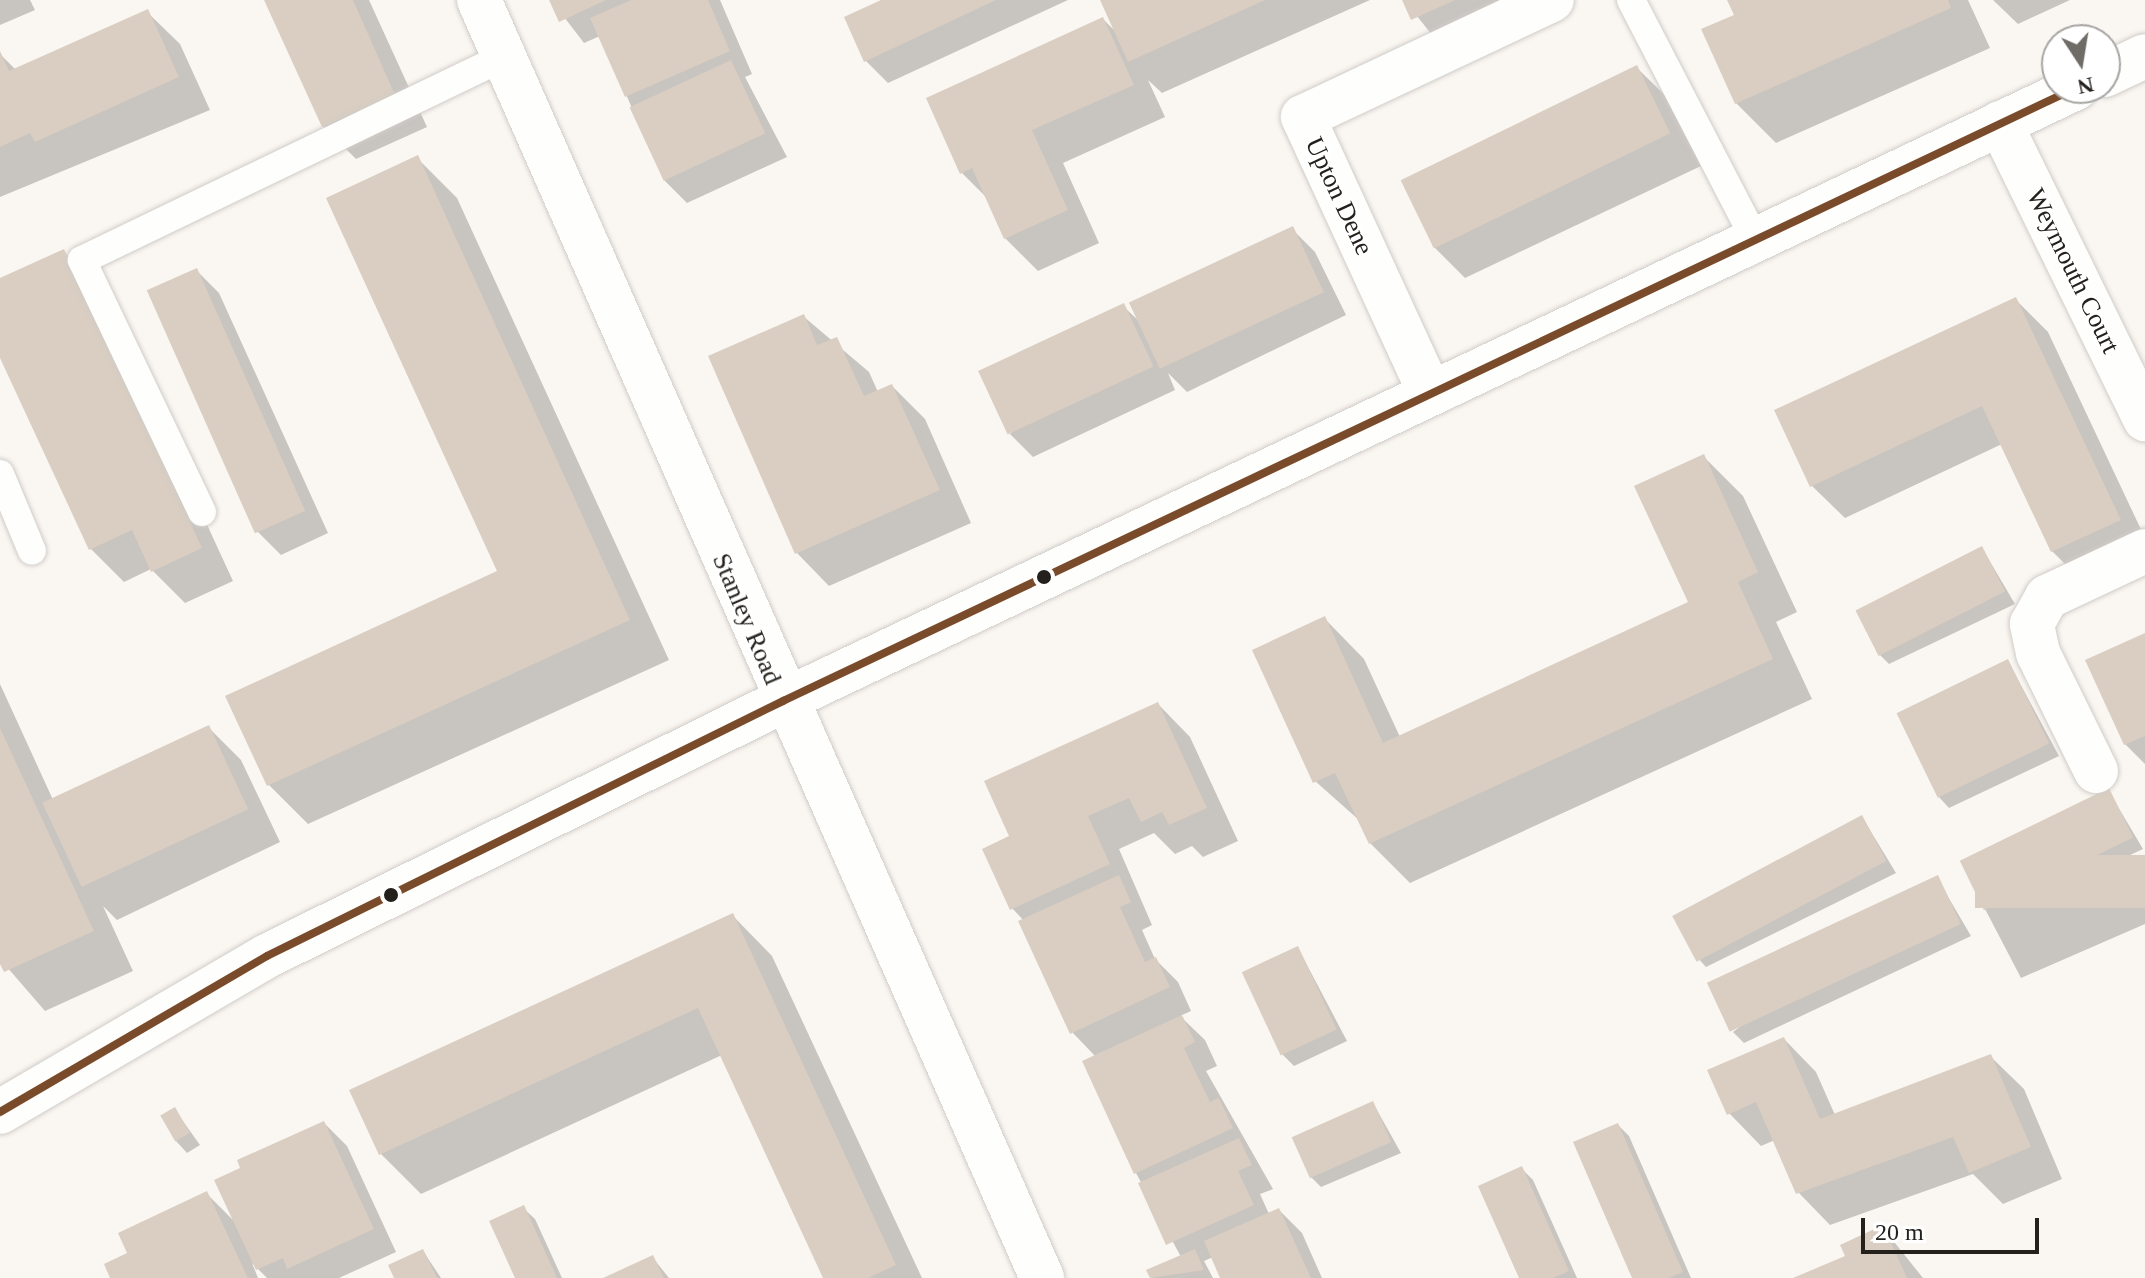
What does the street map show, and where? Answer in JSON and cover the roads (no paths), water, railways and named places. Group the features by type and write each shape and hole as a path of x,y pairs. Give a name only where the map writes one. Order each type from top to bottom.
{"street":[{"name":"Stanley Road","path":"479,0 506,56 783,701 1042,1278"},
{"name":"Upton Dene","path":"1430,393 1303,117 1552,0"},
{"path":"2121,67 2145,56"},
{"path":"0,1112 267,956 783,701 2041,104"},
{"name":"Weymouth Court","path":"2000,123 2145,419"},
{"path":"2096,771 2038,653 2032,624 2047,597 2145,551"}],"lane":[{"path":"1631,0 1756,241"},
{"path":"202,512 82,260 506,56"},
{"path":"0,474 32,551"}]}
